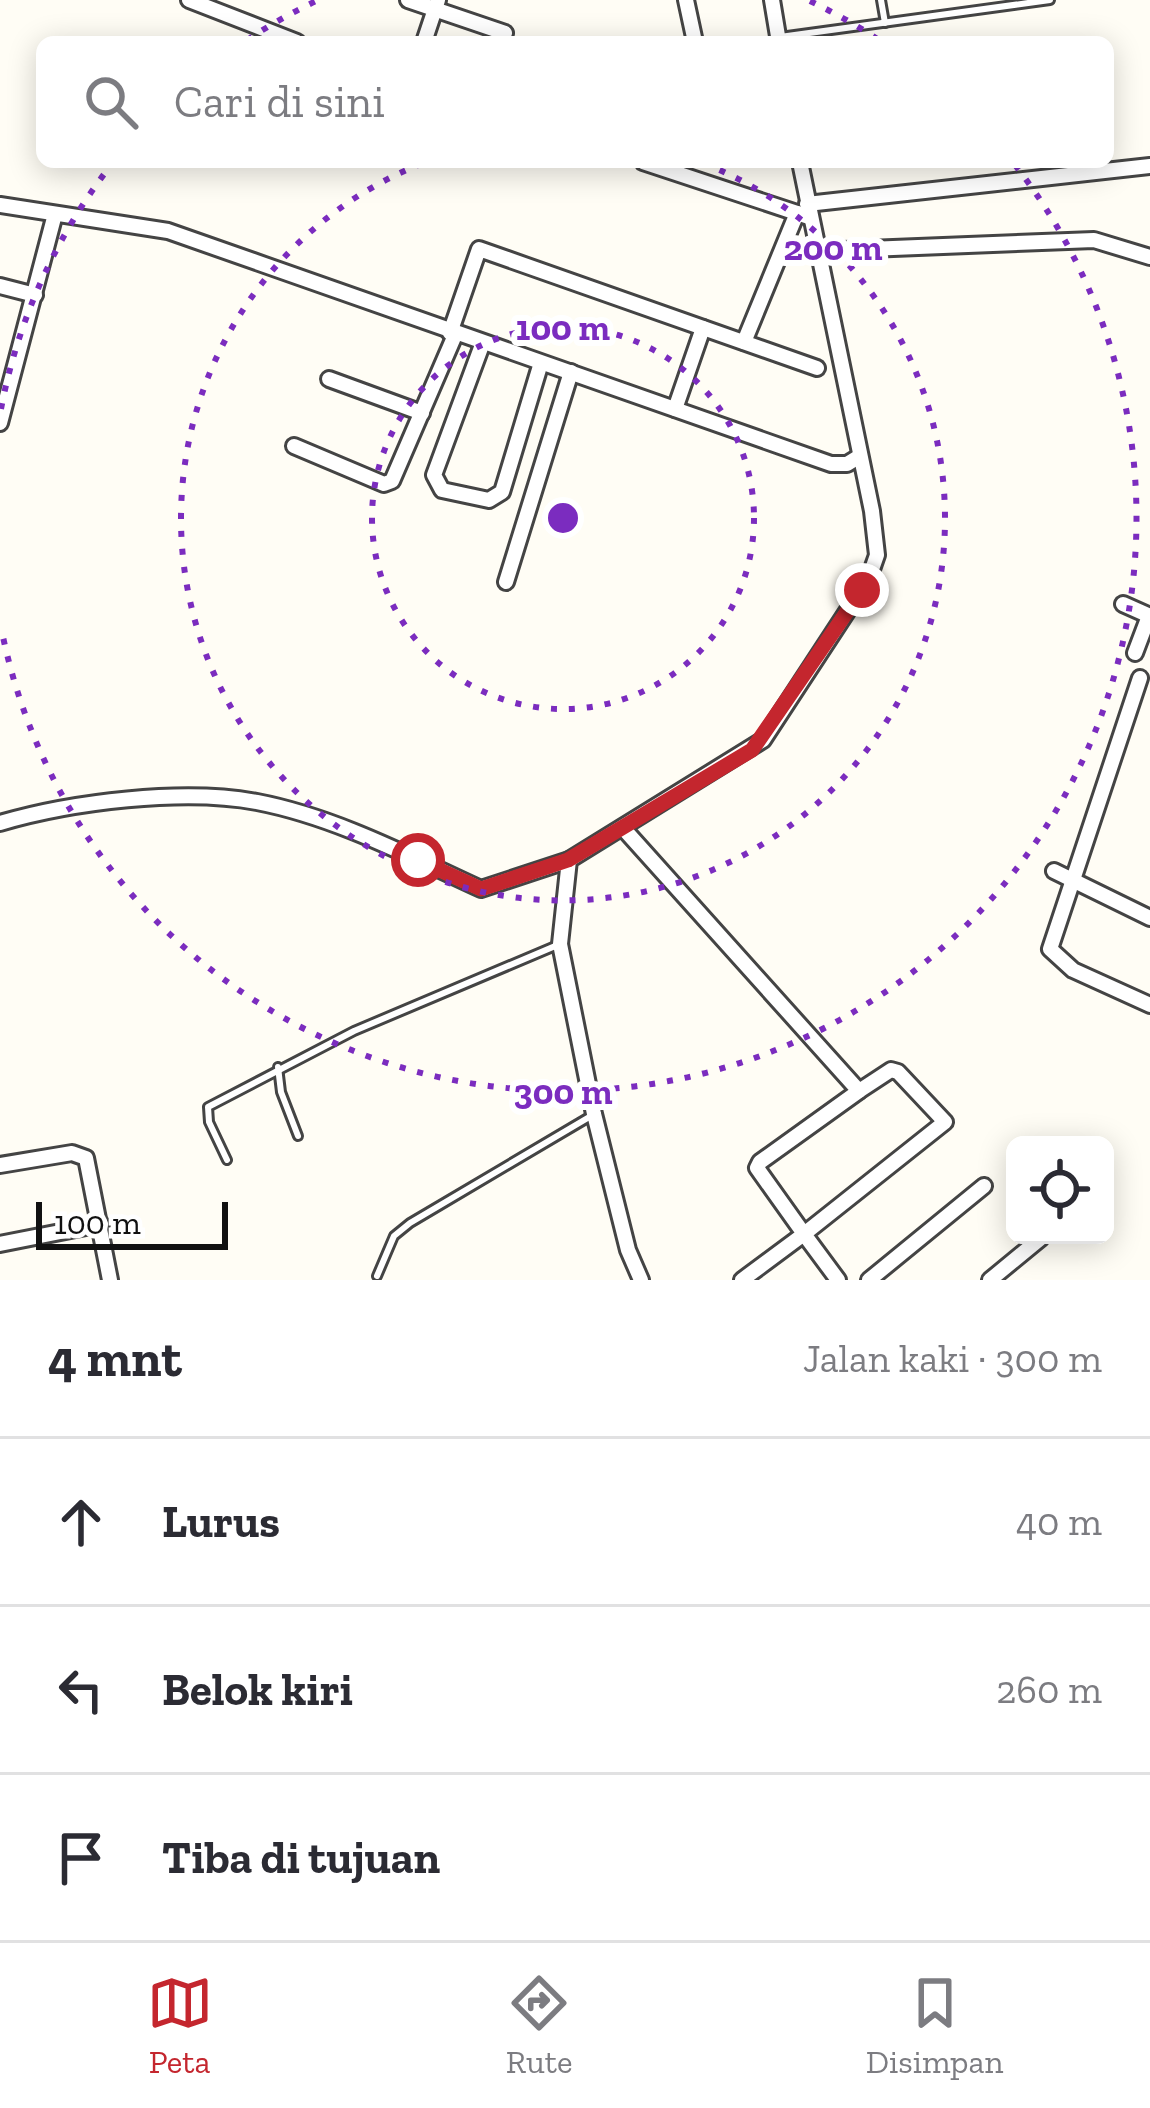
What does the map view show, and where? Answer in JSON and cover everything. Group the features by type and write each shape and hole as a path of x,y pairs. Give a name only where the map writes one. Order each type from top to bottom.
{"street":[{"path":"189,0 282,36"},
{"path":"408,0 436,5 505,33"},
{"path":"686,0 694,36"},
{"path":"772,0 778,36"},
{"path":"426,36 436,5"},
{"path":"664,168 804,211 1150,166"},
{"path":"0,824 52,808 191,798 256,801 353,832 481,889 568,860 763,740 862,590 877,555 818,251 804,211 800,168"},
{"path":"0,205 168,231 541,366 571,372 831,464 847,464 860,456"},
{"path":"743,342 804,211"},
{"path":"0,423 8,370 35,296 55,214"},
{"path":"818,251 1094,240 1150,257"},
{"path":"293,446 384,484 396,476 452,334 479,249 817,368"},
{"path":"0,286 35,296"},
{"path":"675,409 703,328"},
{"path":"482,344 434,475 442,490 489,500 502,491 541,366"},
{"path":"506,582 571,372"},
{"path":"329,379 422,413"},
{"path":"1123,604 1150,616 1135,653"},
{"path":"1140,679 1051,954 1150,1005"},
{"path":"623,828 859,1091"},
{"path":"568,860 560,944 594,1114 628,1250 641,1280"},
{"path":"1054,871 1147,917 1150,898"},
{"path":"742,1280 804,1234 945,1122 891,1070 757,1168 804,1234 838,1280"},
{"path":"0,1165 72,1153 86,1158 110,1280"},
{"path":"869,1280 984,1186"},
{"path":"0,1244 101,1224"},
{"path":"990,1280 1034,1244"}],"lane":[{"path":"881,0 885,23"},
{"path":"804,36 1050,0"},
{"path":"227,1160 208,1121 208,1107 278,1066 560,944"},
{"path":"278,1066 280,1092 298,1136"},
{"path":"376,1276 394,1236 410,1222 594,1114"}],"route":[{"path":"418,860 481,889 568,860 719,772 763,740 862,590"}]}
